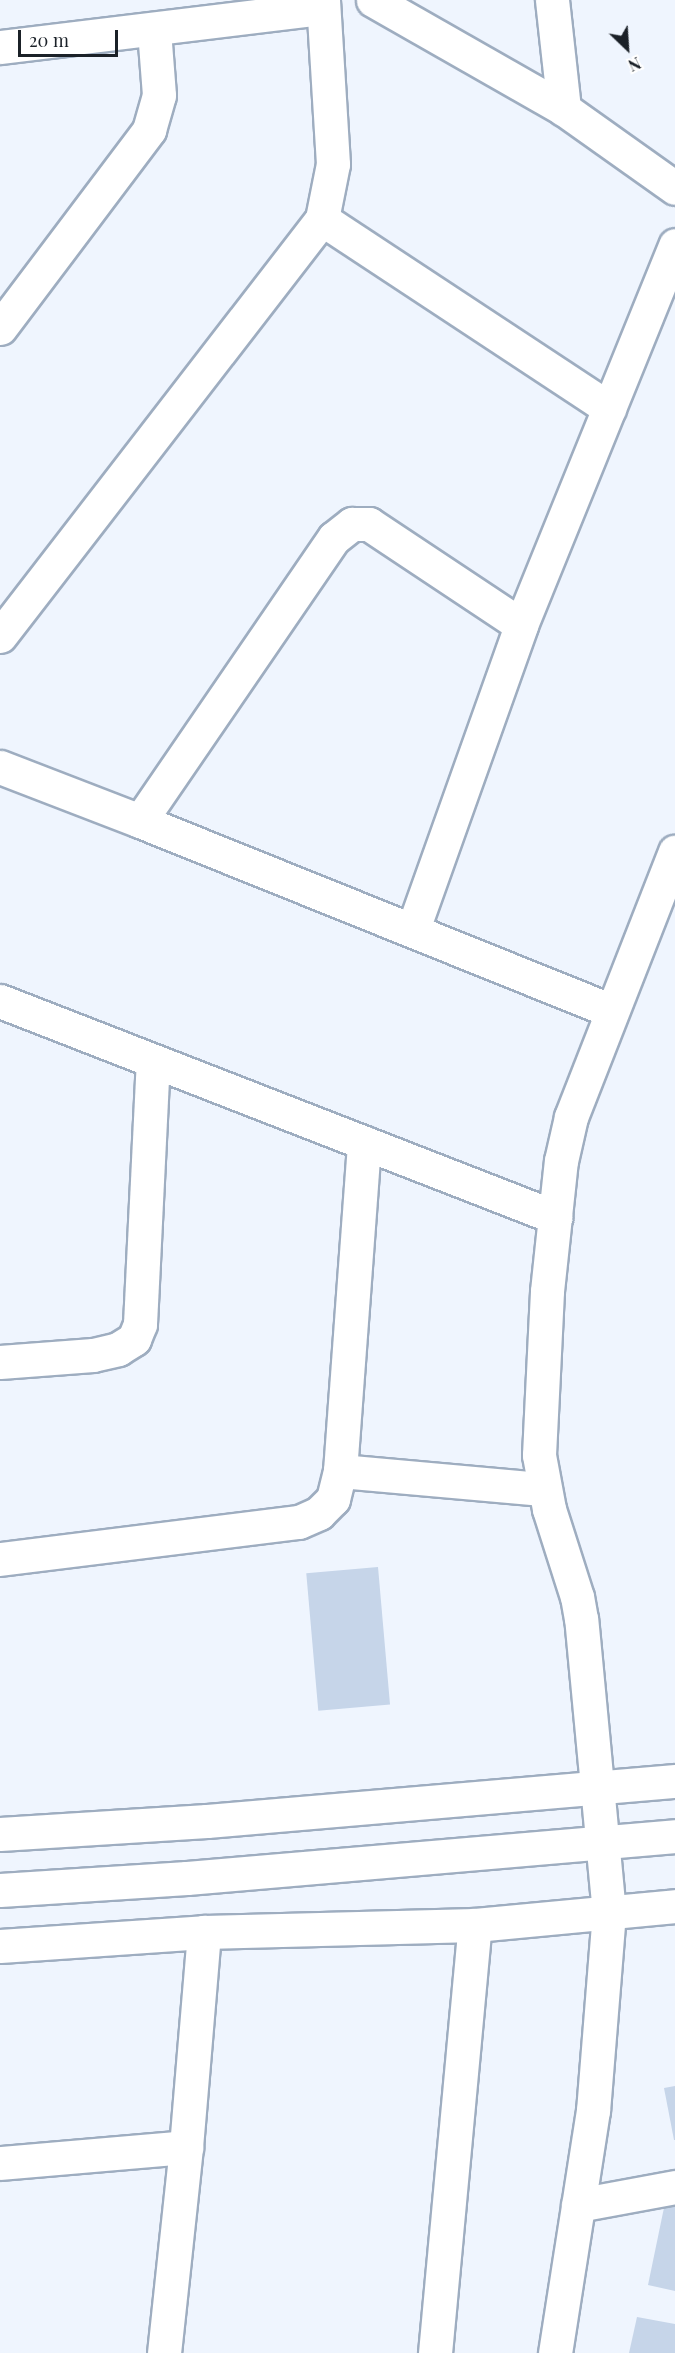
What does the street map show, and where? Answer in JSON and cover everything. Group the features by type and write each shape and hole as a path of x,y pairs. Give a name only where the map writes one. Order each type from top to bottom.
{"street":[{"path":"373,0 564,109 675,188"},
{"path":"552,0 564,109"},
{"path":"0,47 154,30 323,4 333,164 322,219 0,636"},
{"path":"0,328 149,130 159,95 154,30"},
{"path":"322,219 609,408"},
{"path":"412,929 521,625 675,245"},
{"path":"140,820 334,538 352,524 369,524 521,625"},
{"path":"0,767 140,820 612,1011"},
{"path":"555,2353 593,2111 609,1913 581,1619 543,1489 539,1455 547,1291 561,1161 571,1117 675,852"},
{"path":"0,1001 555,1217"},
{"path":"0,1362 93,1355 118,1349 134,1339 140,1324 153,1062"},
{"path":"0,1559 299,1522 319,1513 333,1499 340,1471 364,1143"},
{"path":"340,1471 543,1489"},
{"path":"0,1834 207,1821 675,1781"},
{"path":"0,1890 187,1878 675,1836"},
{"path":"0,1946 204,1932 475,1925 675,1906"},
{"path":"435,2353 475,1925"},
{"path":"164,2353 186,2148 204,1932"},
{"path":"0,2163 186,2148"},
{"path":"578,2205 675,2187"}],"building":[{"path":"378,1567 390,1704 318,1711 306,1573"},
{"path":"675,2086 675,2140 674,2140 664,2088"},
{"path":"666,2198 675,2200 675,2291 648,2285"},
{"path":"637,2317 675,2324 675,2353 629,2353"}]}
